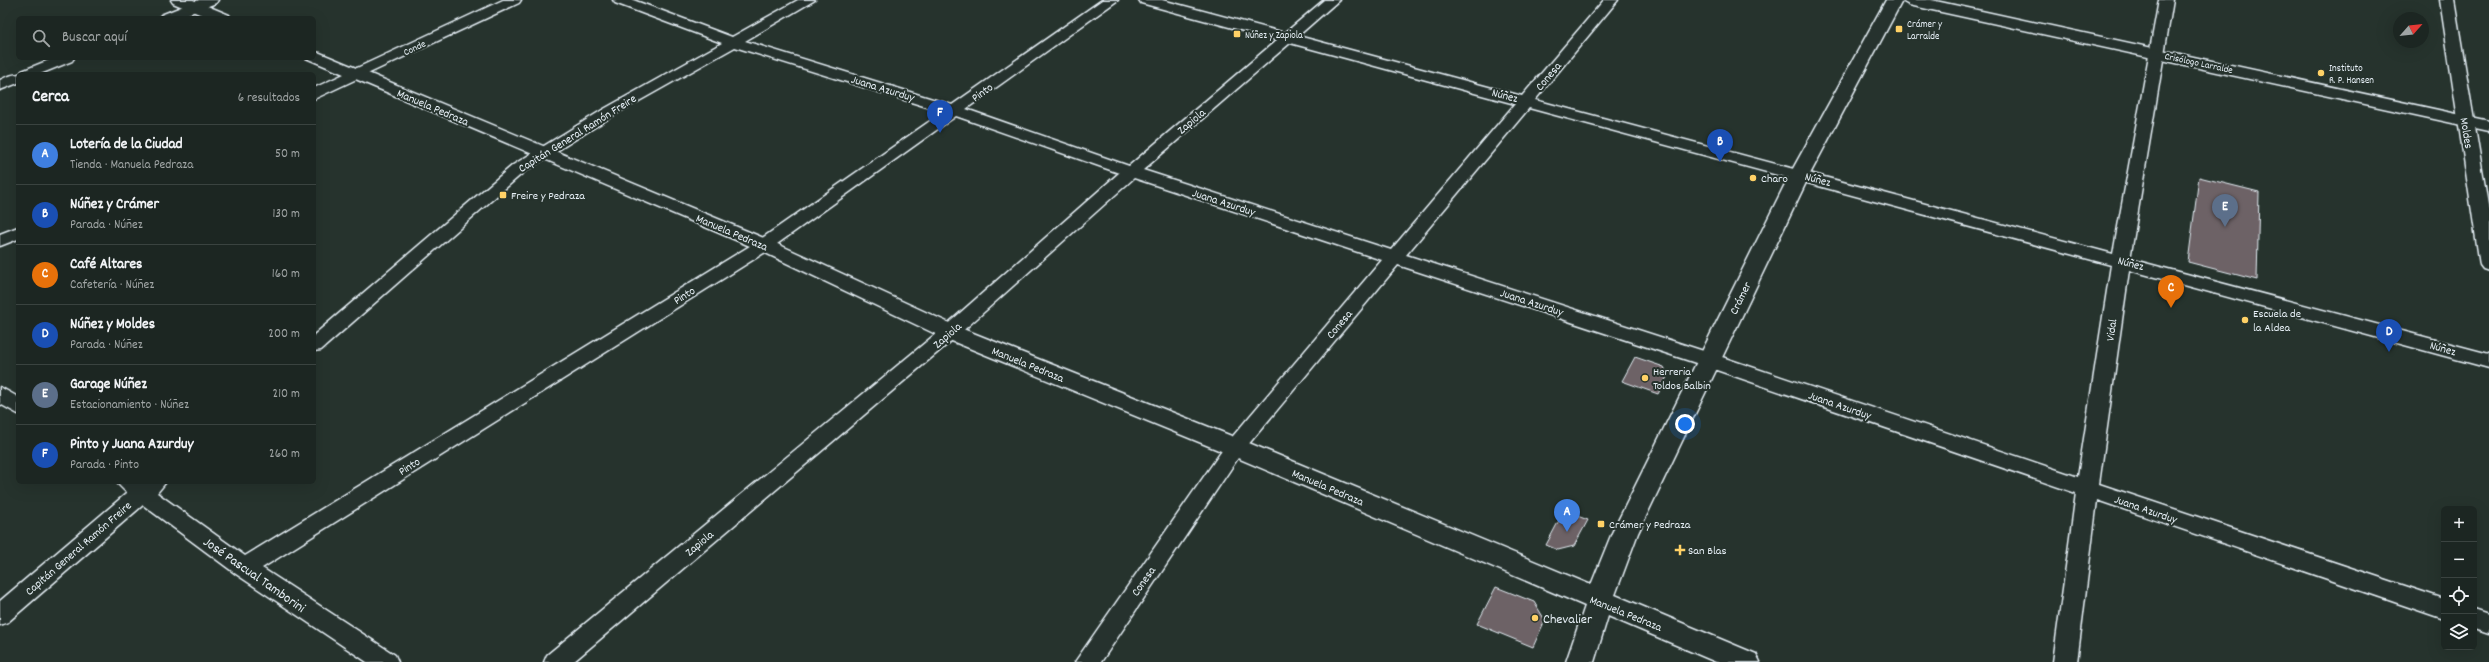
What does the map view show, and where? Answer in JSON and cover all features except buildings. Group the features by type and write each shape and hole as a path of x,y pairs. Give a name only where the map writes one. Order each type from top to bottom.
{"street":[{"path":"179,0 218,16"},
{"path":"171,16 211,0"},
{"name":"Conde","path":"316,93 514,0"},
{"name":"Juana Azurduy","path":"620,0 733,42 956,111 1131,172 1709,360 2087,490 2441,608"},
{"name":"Capitán General Ramón Freire","path":"316,343 519,168 588,124 808,0"},
{"name":"Pinto","path":"244,568 764,245 956,111 1111,0"},
{"name":"Núñez","path":"1146,0 1800,174 2489,361"},
{"name":"Zapiola","path":"556,662 950,332 1131,172 1332,0"},
{"name":"Conesa","path":"1087,662 1234,447 1395,258 1611,0"},
{"name":"Crámer","path":"1580,662 1610,569 1625,533 1800,174 1894,0"},
{"name":"Crisólogo Larralde","path":"1910,0 2489,126"},
{"name":"Vidal","path":"2065,662 2087,490 2121,261 2166,0"},
{"name":"Moldes","path":"2447,0 2489,265"},
{"name":"Manuela Pedraza","path":"316,58 764,245 950,332 1234,447 1600,602 1746,662"},
{"path":"32,72 62,60"},
{"path":"0,85 16,79"},
{"path":"0,241 16,233"},
{"path":"0,394 16,406"},
{"name":"Capitán General Ramón Freire","path":"0,615 141,486"},
{"name":"José Pascual Tamborini","path":"141,486 244,568 386,662"},
{"path":"2477,620 2489,624"}],"place":[{"name":"Crámer y Larralde","path":"1899,29"},
{"name":"Núñez y Zapiola","path":"1237,34"},
{"name":"Instituto R. P. Hansen","path":"2321,73"},
{"name":"Pinto y Juana Azurduy","path":"940,133"},
{"name":"Núñez y Crámer","path":"1720,162"},
{"name":"Charo","path":"1753,178"},
{"name":"Freire y Pedraza","path":"503,195"},
{"name":"Garage Núñez","path":"2225,227"},
{"name":"Café Altares","path":"2171,308"},
{"name":"Escuela de la Aldea","path":"2245,320"},
{"name":"Núñez y Moldes","path":"2389,352"},
{"name":"Herreria Toldos Balbin","path":"1645,378"},
{"name":"Crámer y Pedraza","path":"1601,524"},
{"name":"Lotería de la Ciudad","path":"1567,532"},
{"name":"San Blas","path":"1680,550"},
{"name":"Chevalier","path":"1535,618"}]}
